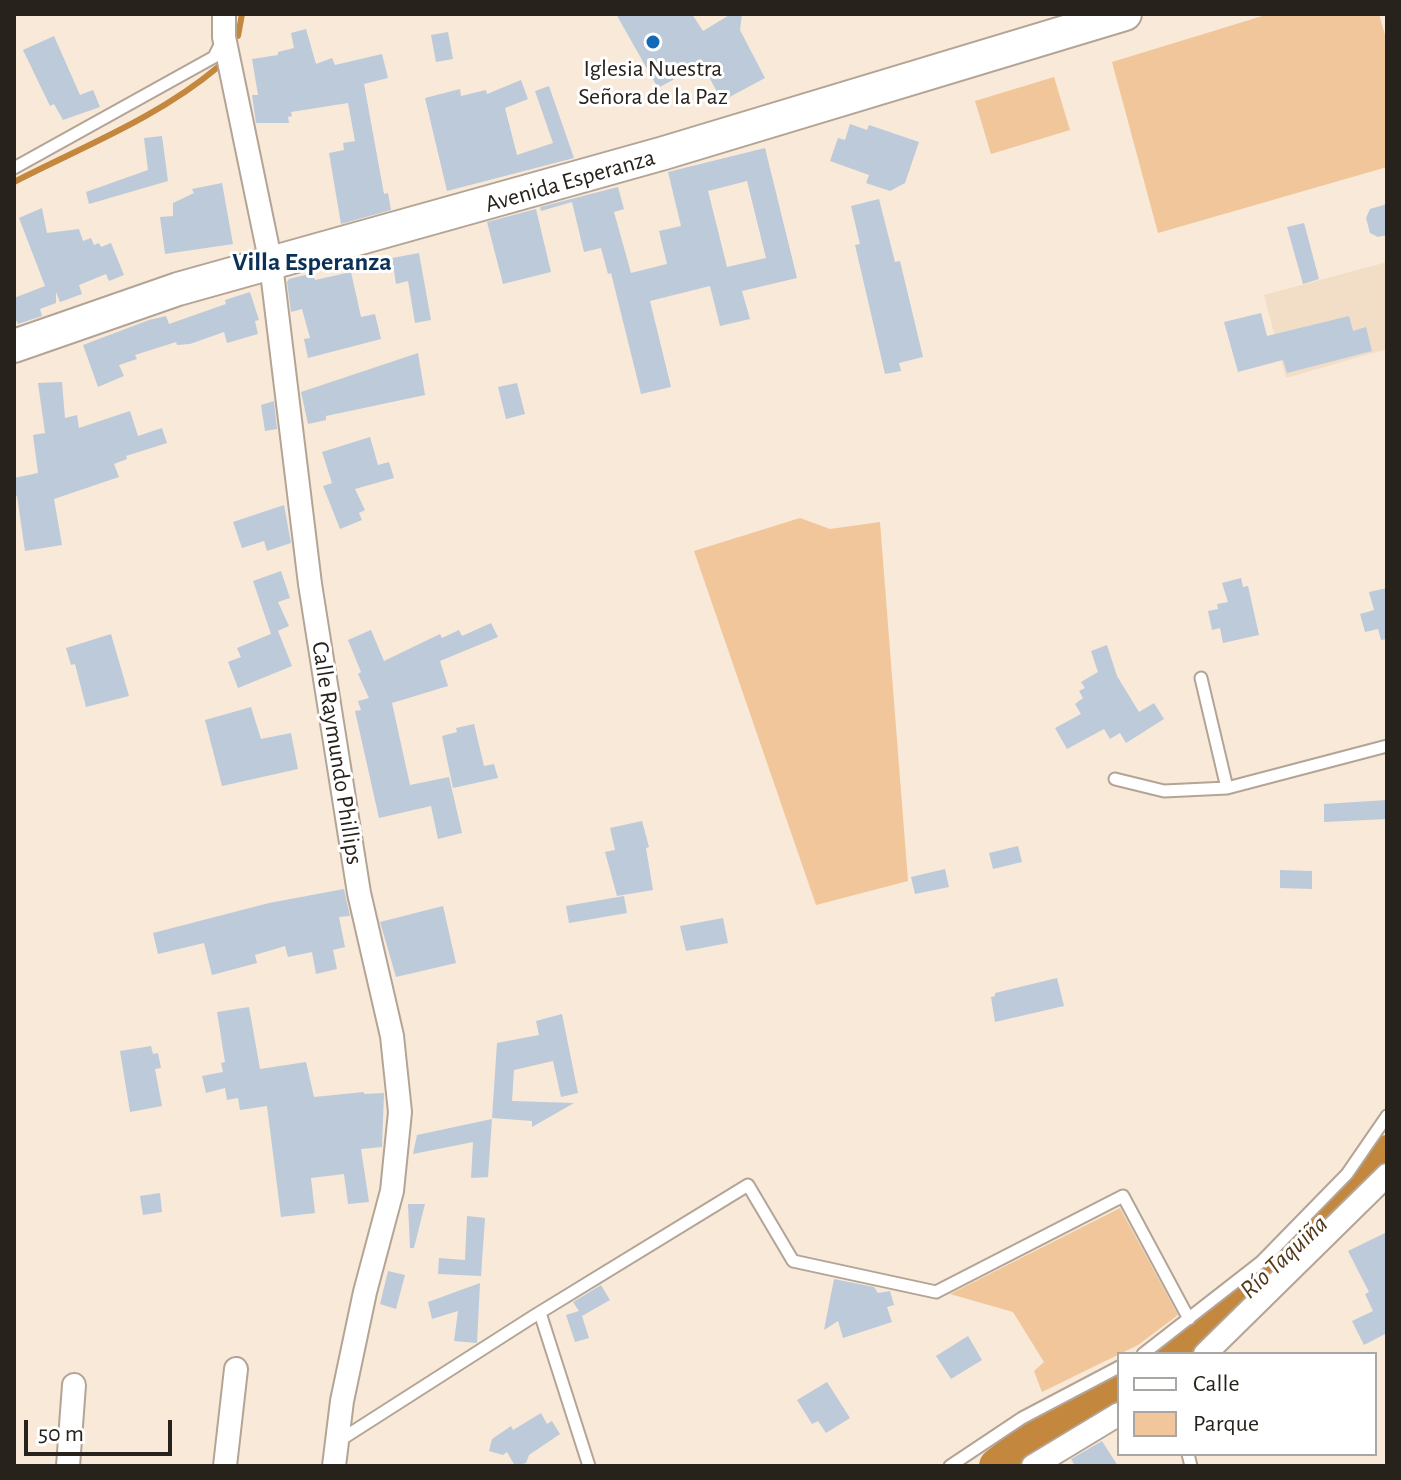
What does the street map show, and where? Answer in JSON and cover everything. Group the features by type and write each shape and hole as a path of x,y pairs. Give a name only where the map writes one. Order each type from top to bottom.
{"main road":[{"name":"Avenida Esperanza","path":"14,346 178,289 664,153 1125,14"}],"street":[{"name":"Calle Raymundo Phillips","path":"224,14 225,40 271,264 310,584 359,893 392,1036 400,1112 392,1191 365,1292 334,1466"},
{"path":"1207,1352 1387,1175"},
{"path":"225,1466 236,1369"},
{"path":"68,1466 74,1385"},
{"path":"1033,1466 1117,1415"}],"lane":[{"path":"14,168 214,57 225,40"},
{"path":"1201,678 1227,788"},
{"path":"1115,779 1164,791 1227,788 1387,746"},
{"path":"1146,1352 1261,1262 1347,1174 1387,1116"},
{"path":"337,1443 748,1185 793,1261 936,1292 1123,1196 1189,1319"},
{"path":"540,1313 589,1466"},
{"path":"950,1466 1022,1418 1117,1368"}],"shaded area":[{"path":"1387,262 1387,349 1286,378 1264,295"}],"green space":[{"path":"1269,14 1379,14 1387,42 1387,167 1158,233 1112,62"},
{"path":"1054,77 1070,130 991,154 975,101"},
{"path":"800,518 830,529 880,522 908,881 816,905 694,551"},
{"path":"1120,1208 1178,1315 1138,1345 1117,1352 1117,1355 1042,1392 1034,1371 1044,1362 1013,1312 950,1294"}],"building":[{"path":"616,14 692,14 703,31 731,14 742,14 740,30 765,78 722,101 702,64 658,88"},
{"path":"306,29 316,64 332,58 335,65 382,54 388,78 364,84 384,194 388,193 391,210 341,224 329,153 344,150 343,143 355,141 348,103 291,112 289,123 256,123 252,95 258,95 252,59 278,55 278,52 294,48 291,33"},
{"path":"448,32 453,59 436,62 431,35"},
{"path":"54,36 80,95 93,90 100,107 63,120 54,104 50,106 23,50"},
{"path":"521,80 528,99 505,108 517,155 553,143 535,91 549,86 574,158 447,191 425,98 460,89 461,96 486,90 487,94"},
{"path":"850,124 867,130 869,125 919,142 905,183 890,191 866,183 869,175 830,161 838,138 845,140"},
{"path":"162,136 168,181 89,204 86,192 148,170 144,138"},
{"path":"765,148 797,278 742,291 750,319 720,326 710,286 650,301 671,387 641,394 611,273 608,274 601,248 584,252 572,202 541,211 540,207 618,187 624,209 614,212 631,273 667,264 659,231 681,226 668,172","holes":["747,181 766,258 727,267 708,191"]},
{"path":"222,183 233,244 165,254 160,217 173,216 173,203 194,193 192,189"},
{"path":"879,199 895,262 900,261 923,357 899,363 901,371 885,374 855,245 860,244 851,206"},
{"path":"1387,204 1387,235 1378,237 1370,233 1366,218 1370,209"},
{"path":"42,208 47,233 79,229 83,241 91,238 94,245 99,243 101,247 111,243 124,275 109,281 106,274 79,285 82,294 60,302 56,292 56,303 40,309 42,316 18,324 14,322 14,298 45,286 19,218"},
{"path":"536,209 551,272 503,284 487,222"},
{"path":"1304,223 1319,279 1303,284 1287,227"},
{"path":"419,253 431,320 415,323 408,281 396,284 392,258"},
{"path":"351,272 361,317 375,314 381,339 308,358 304,339 310,338 302,309 291,312 287,282 313,273 315,280"},
{"path":"250,292 259,320 255,321 258,334 227,343 224,332 190,344 177,345 176,342 135,355 137,359 119,365 124,376 98,387 83,345 149,320 166,316 169,324"},
{"path":"1261,313 1267,336 1349,316 1353,331 1366,327 1372,351 1287,373 1283,360 1238,372 1224,322"},
{"path":"418,353 425,395 326,416 326,420 308,424 301,392"},
{"path":"62,382 65,418 77,415 79,428 130,411 138,436 162,428 167,443 126,456 127,459 114,464 119,477 54,499 62,545 25,551 17,496 14,497 14,478 38,473 33,435 45,433 38,383"},
{"path":"517,383 525,414 506,419 498,387"},
{"path":"274,401 277,429 265,431 261,405"},
{"path":"370,437 378,465 389,462 394,478 355,489 365,510 359,513 362,520 340,529 323,486 332,483 322,452"},
{"path":"284,505 291,543 267,551 264,541 242,548 233,522"},
{"path":"281,571 290,598 278,602 289,626 271,634 253,581"},
{"path":"1241,578 1243,587 1248,586 1259,635 1223,643 1220,628 1212,630 1208,611 1218,609 1217,604 1228,602 1222,583"},
{"path":"1387,588 1387,639 1381,640 1378,629 1365,632 1360,614 1374,610 1369,592"},
{"path":"491,623 498,637 440,661 448,686 392,703 410,785 449,777 462,833 438,839 431,806 379,818 355,711 361,710 358,701 369,698 348,640 371,630 384,661 440,634 442,638 459,630 462,636"},
{"path":"278,631 292,666 238,688 228,662 241,657 237,648"},
{"path":"111,634 129,696 86,707 75,664 71,665 66,648"},
{"path":"1107,645 1117,676 1139,712 1154,703 1164,719 1126,743 1120,733 1110,739 1104,729 1067,749 1055,728 1081,714 1075,704 1083,698 1079,691 1085,688 1081,682 1098,672 1091,651"},
{"path":"251,707 261,739 291,733 298,769 222,786 205,720"},
{"path":"474,724 484,766 494,764 498,778 453,788 442,736 457,732 456,728"},
{"path":"1387,800 1387,819 1324,822 1324,804"},
{"path":"642,821 649,847 646,848 653,890 617,896 605,852 615,850 610,828"},
{"path":"1018,846 1022,862 993,869 989,853"},
{"path":"945,869 949,887 915,894 911,877"},
{"path":"1280,870 1312,871 1312,889 1280,888"},
{"path":"344,889 350,916 339,917 345,947 333,950 337,969 316,974 312,952 288,957 285,946 255,955 257,963 212,975 204,943 158,954 153,933 269,903"},
{"path":"624,896 627,913 569,923 566,906"},
{"path":"443,906 456,963 396,977 380,922"},
{"path":"723,918 728,943 686,951 680,926"},
{"path":"1057,978 1064,1006 995,1022 991,997 995,993"},
{"path":"249,1007 260,1069 306,1062 314,1097 384,1093 382,1147 361,1149 369,1202 348,1204 344,1174 311,1178 315,1213 281,1217 267,1106 240,1110 238,1098 227,1100 225,1088 206,1093 202,1076 223,1072 221,1063 225,1062 217,1012"},
{"path":"562,1014 578,1093 561,1097 553,1061 514,1070 512,1101 574,1103 532,1127 532,1121 492,1118 497,1043 539,1035 536,1021"},
{"path":"151,1046 153,1054 158,1053 161,1068 155,1069 162,1106 130,1112 120,1051"},
{"path":"492,1119 488,1177 471,1178 473,1142 413,1154 417,1135"},
{"path":"160,1193 162,1212 143,1215 140,1196"},
{"path":"408,1204 425,1204 414,1248 410,1248"},
{"path":"467,1216 485,1218 481,1276 438,1274 439,1258 465,1260"},
{"path":"1387,1232 1387,1337 1385,1334 1364,1345 1352,1321 1373,1311 1365,1294 1369,1292 1348,1251"},
{"path":"388,1271 405,1275 396,1309 380,1304"},
{"path":"834,1279 874,1287 878,1293 890,1291 894,1305 887,1307 892,1322 843,1338 838,1321 824,1330"},
{"path":"480,1283 477,1343 454,1341 458,1311 432,1319 428,1302"},
{"path":"601,1285 610,1300 582,1316 589,1338 575,1342 566,1315 579,1311 573,1302"},
{"path":"968,1336 982,1360 951,1379 936,1356"},
{"path":"827,1382 850,1418 826,1433 818,1421 812,1424 797,1400"},
{"path":"541,1413 547,1424 552,1421 560,1434 529,1455 526,1463 515,1466 507,1452 503,1455 489,1451 492,1439 511,1426 513,1430"},
{"path":"1102,1441 1118,1466 1075,1466 1071,1459"}],"waterway":[{"path":"238,36 242,14"},
{"path":"14,182 145,116 218,67"},
{"name":"Río Taquiña","path":"1176,1352 1293,1253 1387,1153"},
{"name":"Río Taquiña","path":"997,1466 1028,1442 1117,1390"}],"place":[{"name":"Iglesia Nuestra Señora de la Paz","path":"653,42"}],"district":[{"name":"Villa Esperanza","path":"312,262"}]}
